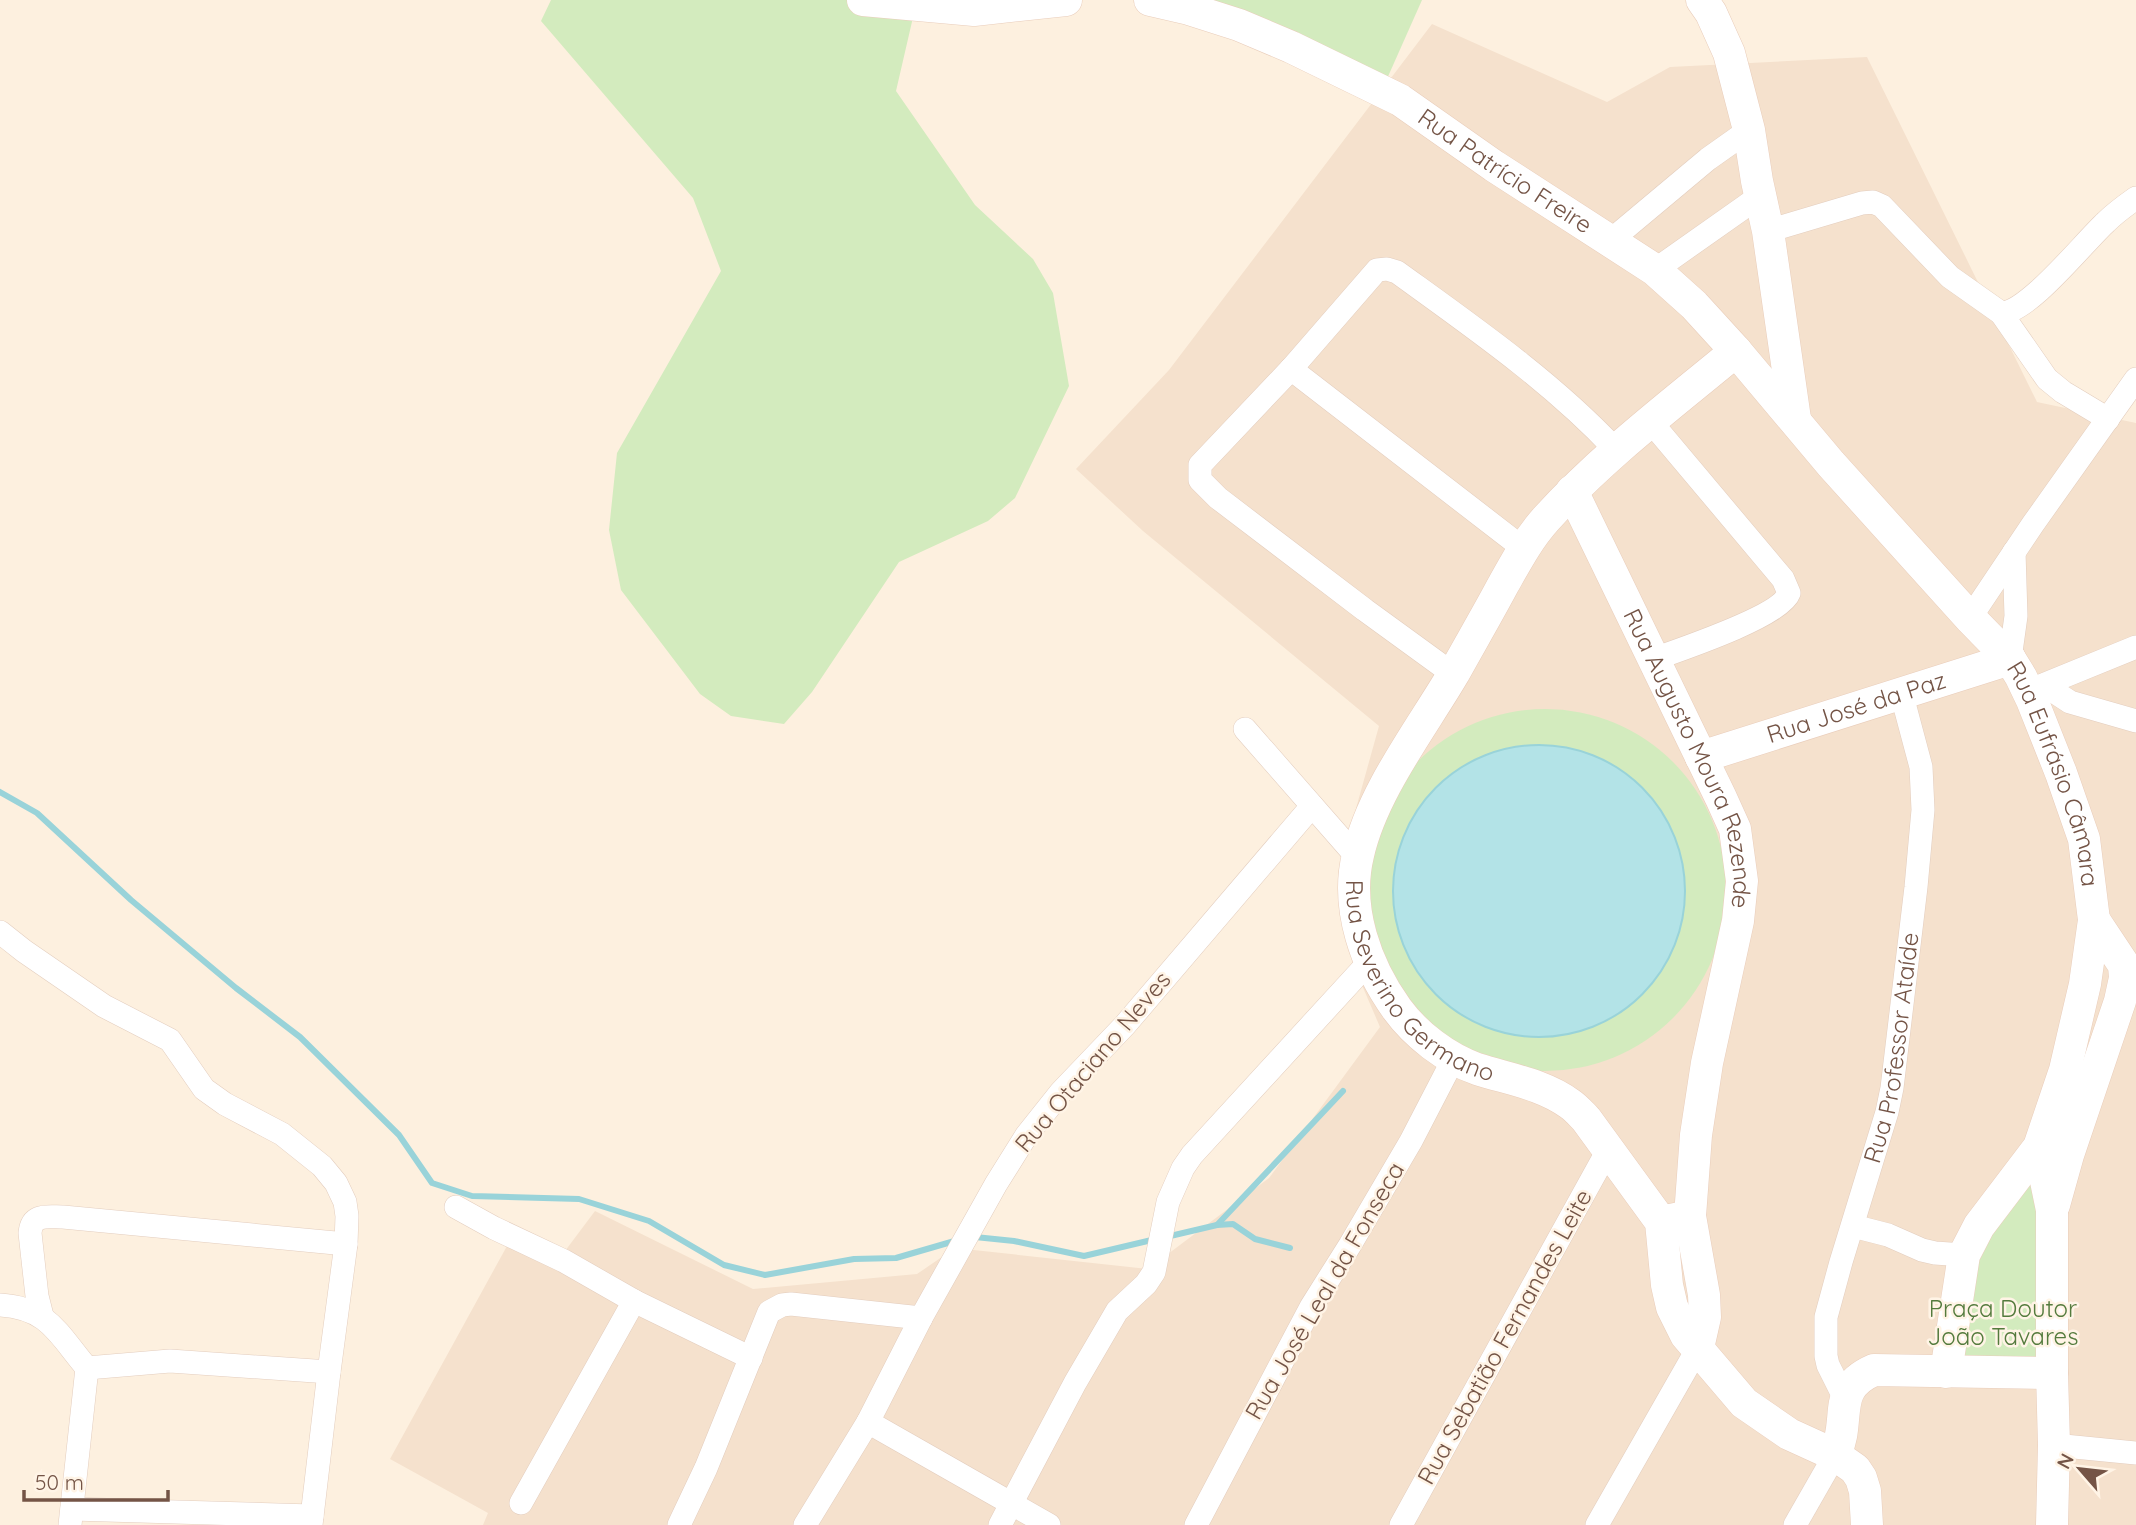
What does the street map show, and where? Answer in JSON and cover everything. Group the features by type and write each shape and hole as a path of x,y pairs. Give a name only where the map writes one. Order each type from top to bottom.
{"street":[{"path":"863,0 974,10 1066,0"},
{"name":"Rua Patrício Freire","path":"1150,0 1239,25 1400,100 1494,166 1655,271 1694,305 1795,419"},
{"path":"1702,0 1711,13 1729,53 1749,130 1768,231 1795,419"},
{"name":"Rua Patrício Freire","path":"1610,241 1709,159 1749,130"},
{"path":"1655,271 1760,197"},
{"path":"2001,313 2014,310 2033,297 2106,222 2136,198"},
{"path":"1768,231 1862,203 1877,203 1950,277 2001,313 2047,379 2108,419"},
{"path":"1453,674 1356,604 1206,488 1199,480 1200,465 1291,369 1377,270 1392,270 1529,370 1576,410 1615,449"},
{"name":"Rua Severino Germano","path":"1676,1219 1608,1150 1586,1119 1570,1104 1548,1092 1475,1068 1454,1058 1427,1040 1400,1012 1369,962 1357,922 1355,880 1357,857 1369,820 1381,796 1524,549 1544,521 1615,449 1736,351"},
{"path":"1291,369 1524,549"},
{"path":"1970,618 2136,379"},
{"name":"Rua Eufrásio Câmara","path":"1795,419 1831,464 2036,688 2084,839 2094,920 2085,984 2065,1070 2039,1146 1979,1226 1964,1255"},
{"path":"1651,422 1783,579 1789,593 1781,605 1761,615 1710,639 1654,659"},
{"name":"Rua Augusto Moura Rezende","path":"1572,491 1735,830 1742,881 1738,921 1707,1063 1696,1135 1676,1219"},
{"path":"2010,659 2016,616 2014,552"},
{"path":"2036,688 2136,648"},
{"name":"Rua José da Paz","path":"1701,757 2010,659"},
{"path":"2036,688 2070,702 2136,721"},
{"name":"Rua Professor Ataíde","path":"1844,1397 1828,1365 1825,1334 1828,1309 1892,1088 1919,860 1923,789 1916,746 1901,692"},
{"path":"1245,729 1357,857"},
{"name":"Rua Otaciano Neves","path":"805,1525 868,1422 921,1318 996,1184 1041,1116 1125,1025 1312,806"},
{"path":"2094,920 2130,962"},
{"path":"0,932 95,1000 170,1040 204,1089 225,1104 282,1134 321,1166 335,1183 345,1202 346,1244 312,1520 71,1517 87,1368 42,1316 24,1308 0,1305"},
{"path":"1000,1525 1075,1383 1117,1311 1146,1284 1154,1272 1168,1202 1183,1168 1369,962"},
{"path":"2085,984 2130,962"},
{"path":"2052,1210 2068,1154 2120,1001 2130,962"},
{"name":"Rua José Leal da Fonseca","path":"1196,1525 1311,1307 1411,1141 1454,1058"},
{"path":"2039,1146 2052,1210 2052,1525"},
{"name":"Rua Sebatião Fernandes Leite","path":"1401,1525 1608,1150"},
{"path":"456,1207 564,1261 634,1301 751,1357"},
{"path":"42,1316 30,1233 34,1219 40,1217 346,1244"},
{"path":"1597,1525 1698,1348 1704,1317 1704,1295 1676,1219"},
{"path":"1853,1226 1922,1250 1964,1255 1946,1373"},
{"path":"521,1503 634,1301"},
{"path":"679,1525 706,1468 769,1312 782,1305 837,1308 921,1318"},
{"path":"1698,1348 1736,1395 1755,1412 1804,1442 1835,1455 1855,1469 1865,1491 1867,1525"},
{"path":"87,1368 170,1361 329,1372"},
{"path":"1795,1525 1835,1455 1843,1434 1844,1397 1850,1386 1874,1370 2052,1373"},
{"path":"868,1422 1049,1525"},
{"path":"2054,1446 2136,1453"}],"shaded area":[{"path":"1432,24 1607,102 1670,67 1867,57 2037,402 2136,423 2136,1525 483,1525 488,1513 390,1459 513,1235 562,1255 595,1211 753,1289 917,1274 955,1248 1148,1269 1269,1178 1380,1027 1355,969 1338,873 1379,726 1143,531 1076,469 1169,370"}],"green space":[{"path":"551,0 917,0 896,91 975,205 1033,259 1053,293 1069,386 1015,498 988,521 899,562 812,692 784,724 731,716 700,694 621,590 609,530 617,453 721,271 693,198 541,21"},
{"path":"1204,0 1422,0 1386,81"},
{"path":"1545,709 1580,713 1614,723 1630,730 1673,762 1705,805 1712,821 1722,855 1726,890 1722,925 1712,959 1705,975 1673,1018 1630,1050 1614,1057 1580,1067 1545,1071 1510,1067 1476,1057 1460,1050 1417,1018 1385,975 1378,959 1368,925 1364,890 1368,855 1378,821 1385,805 1417,762 1460,730 1476,723 1510,713"},
{"name":"Praça Doutor João Tavares","path":"2022,1183 2034,1184 2043,1190 2052,1373 1946,1372 1960,1272"}],"water":[{"path":"1539,745 1581,751 1608,762 1632,778 1652,798 1668,822 1679,849 1685,891 1679,933 1668,960 1652,984 1632,1004 1608,1020 1581,1031 1539,1037 1497,1031 1470,1020 1446,1004 1426,984 1410,960 1399,933 1393,891 1399,849 1410,822 1426,798 1446,778 1470,762 1497,751"}],"waterway":[{"path":"0,792 37,813 131,900 236,988 300,1037 399,1135 432,1183 472,1196 579,1199 649,1221 724,1265 765,1275 854,1259 896,1258 958,1240"},
{"path":"1166,1237 1217,1225 1343,1091"},
{"path":"1217,1225 1233,1224 1255,1239 1290,1248"},
{"path":"975,1237 1014,1241 1084,1256 1156,1239"}]}
